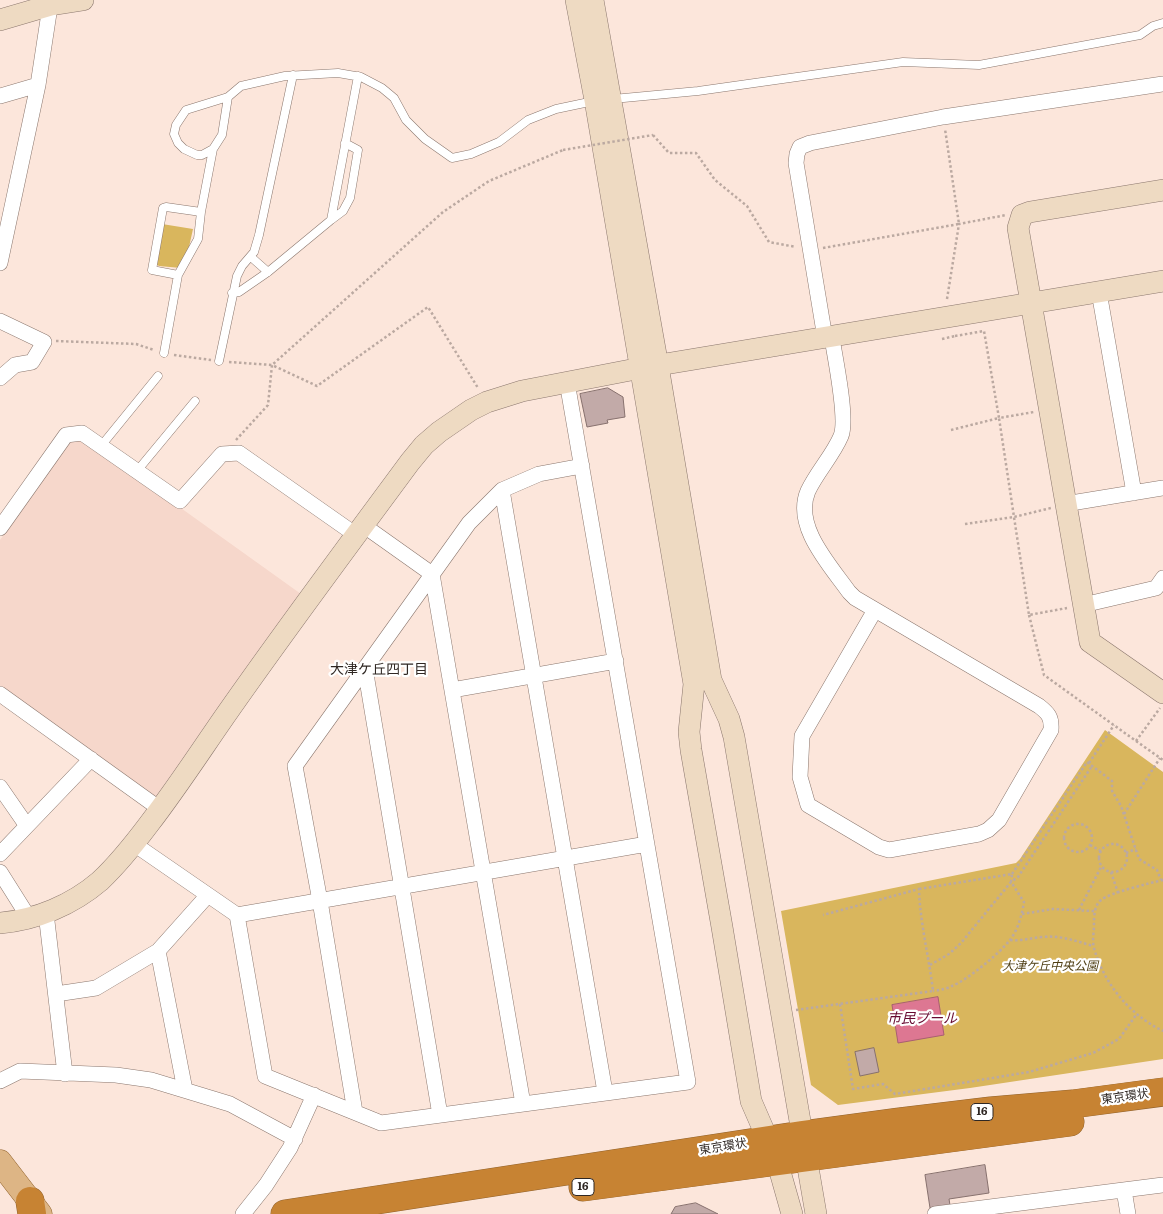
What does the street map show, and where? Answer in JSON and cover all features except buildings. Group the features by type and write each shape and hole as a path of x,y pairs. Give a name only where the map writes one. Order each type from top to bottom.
{"highway":[{"name":"東京環状","path":"804,1146 898,1122 1073,1104 1163,1092"},
{"name":"東京環状","path":"388,1214 804,1146 989,1133 1163,1107"},
{"name":"東京環状","path":"285,1214 773,1151"}],"main road":[{"path":"0,1162 34,1210"}],"street":[{"path":"0,20 51,3 83,0"},
{"path":"576,0 603,100"},
{"path":"593,0 603,100 650,367 711,680 729,720 734,737 816,1214"},
{"path":"0,263 38,85 51,3"},
{"path":"875,610 802,736 800,776 808,805 879,847 889,850 979,834 988,830 999,820 1051,730 1052,719 1039,706 875,610 849,592 818,548 807,526 803,512 808,490 841,435 844,420 796,163 800,147 810,143 943,117 1163,84"},
{"path":"0,96 38,85"},
{"path":"1163,190 1030,212 1022,215 1018,228 1090,642 1163,693"},
{"path":"0,923 58,909 99,882 119,862 160,809 226,714 410,462 424,445 456,420 487,402 522,391 650,367 1163,281"},
{"path":"1099,292 1134,493"},
{"path":"0,321 44,342 32,362 15,365 0,378"},
{"path":"650,367 694,684 689,732 691,750 751,1101 773,1151 792,1214"},
{"path":"237,915 265,1076 381,1124 688,1082 567,382"},
{"path":"0,528 66,435 82,433 180,501 222,454 239,453 432,574 523,1104"},
{"path":"355,1112 320,901 295,766 469,523 502,490 539,474 582,466"},
{"path":"1066,504 1163,488"},
{"path":"502,490 605,1092"},
{"path":"1083,605 1161,587"},
{"path":"452,690 616,661"},
{"path":"365,668 440,1115"},
{"path":"0,694 160,809"},
{"path":"0,854 91,760"},
{"path":"0,787 27,826"},
{"path":"134,844 237,915 647,844"},
{"path":"0,872 37,915 56,994 65,1074"},
{"path":"56,994 96,988 158,951 208,895"},
{"path":"158,951 185,1090"},
{"path":"0,1081 20,1071 116,1075 151,1080 230,1104 295,1139"},
{"path":"242,1214 266,1185 295,1139 314,1096"},
{"path":"935,1214 1040,1208 1124,1190 1163,1185"},
{"path":"1124,1190 1128,1214"}],"lane":[{"path":"213,149 202,155 191,153 178,143 174,134 176,125 186,110 228,97 241,86 293,75 338,73 358,76 376,83 394,98 406,120 425,139 452,158 471,154 499,142 528,120 546,112 603,100 698,91 903,62 979,65 1140,35 1153,26 1163,23"},
{"path":"219,361 237,276 242,266 251,256 259,235 293,75"},
{"path":"331,220 358,76"},
{"path":"164,353 178,275 198,239 213,149 222,135 228,97"},
{"path":"232,293 239,292 268,272 343,211 350,198 358,150 345,143"},
{"path":"178,275 152,270 163,208 201,212"},
{"path":"251,256 268,272"},
{"path":"101,446 158,376"},
{"path":"137,471 195,401"}],"path":[{"path":"943,117 959,224 947,299"},
{"path":"232,444 268,405 272,365 443,212 489,181 563,150 653,135 669,153 696,153 715,180 747,206 769,242 811,250 1011,214 1022,215"},
{"path":"44,342 70,341 136,344 164,353 219,361 272,365 317,386 428,307 487,402"},
{"path":"953,330 955,336"},
{"path":"942,339 984,330 1000,418 1029,616 1044,675 1162,759 1124,814"},
{"path":"951,430 1049,409"},
{"path":"965,524 1014,517 1066,504"},
{"path":"1029,616 1083,605"},
{"path":"1136,741 1163,703"},
{"path":"794,1011 950,988 996,954 1010,940 1022,914 1024,902 1011,882 1012,874 1114,725"},
{"path":"1089,763 1112,780 1112,791 1121,806 1138,859 1157,870 1162,880 1101,900 1094,911 1093,946 1108,980 1117,993 1136,1015 1163,1031"},
{"path":"930,965 961,943 1011,882 1018,877 1092,766"},
{"path":"1080,823 1090,828 1093,839 1090,845 1087,849 1076,852 1066,847 1063,836 1069,826 1080,823"},
{"path":"1111,872 1122,869 1128,859 1124,848 1114,843 1104,846 1098,856 1102,867 1111,872 1118,893"},
{"path":"1090,845 1101,851"},
{"path":"1126,853 1136,849"},
{"path":"1079,910 1102,867"},
{"path":"823,915 919,889 1012,874"},
{"path":"919,889 920,908 933,991"},
{"path":"1022,914 1053,909 1094,911"},
{"path":"1010,940 1019,941 1042,936 1058,936 1093,946"},
{"path":"840,1004 853,1089 883,1084 895,1094 1029,1072 1092,1052 1119,1039 1136,1015"}],"shaded area":[{"path":"83,438 301,594 156,799 0,687 0,540 72,439"}],"green space":[{"path":"162,224 193,229 187,256 181,268 159,266 156,264"},
{"name":"大津ケ丘中央公園","path":"1105,730 1163,772 1163,1059 970,1088 838,1105 811,1085 781,911 1016,863"}],"water":[{"name":"市民プール","path":"938,997 944,1035 898,1043 892,1005"}],"district":[{"name":"大津ケ丘四丁目","path":"379,670"}]}
